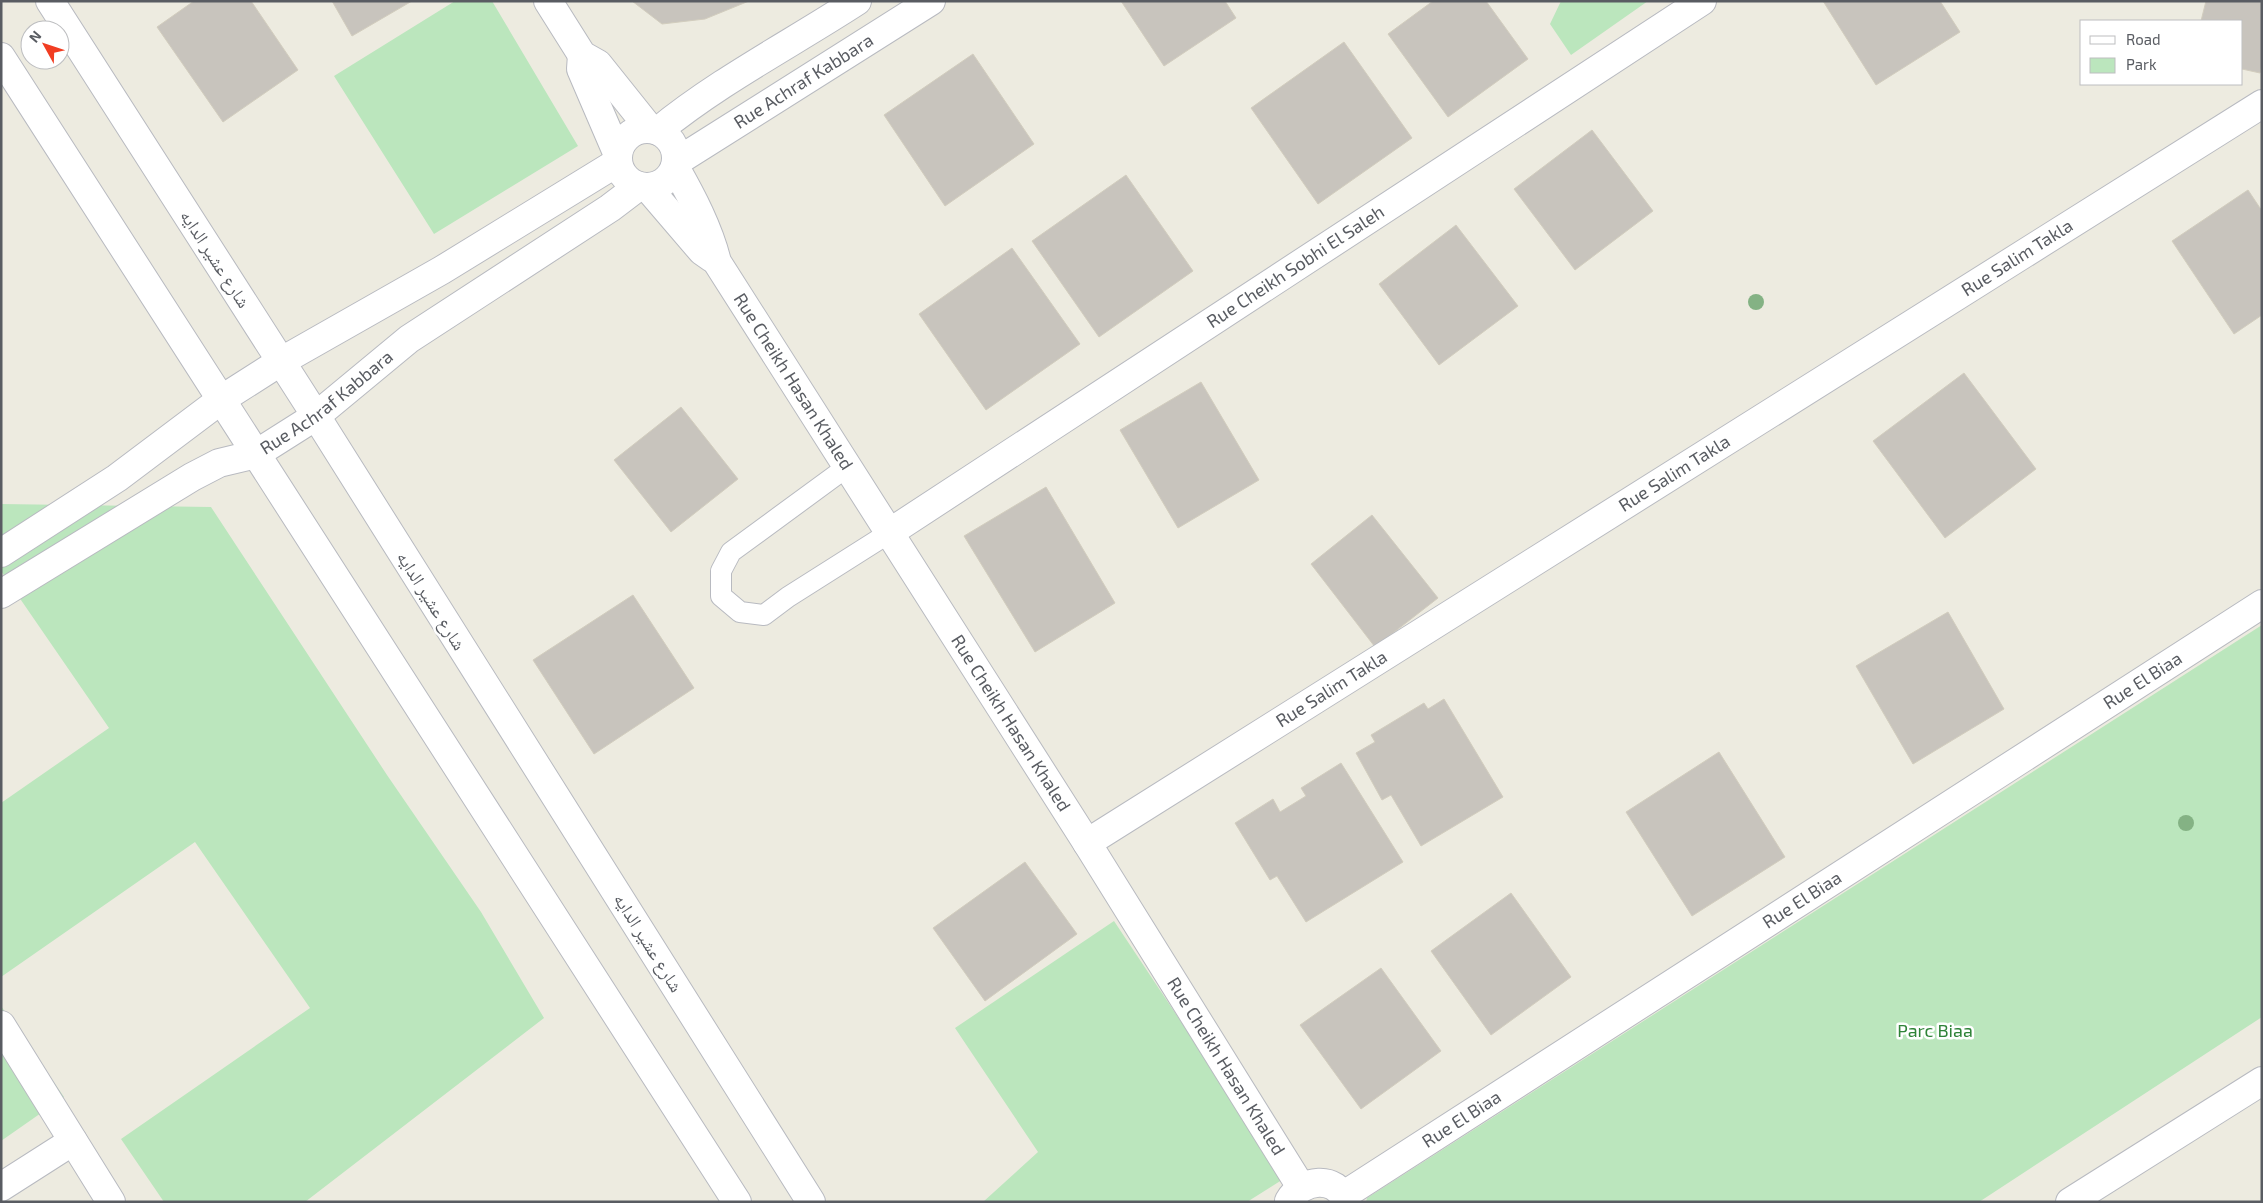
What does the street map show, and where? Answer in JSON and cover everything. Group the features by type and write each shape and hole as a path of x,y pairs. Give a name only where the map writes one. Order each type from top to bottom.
{"street":[{"name":"شارع عشير الدايه","path":"50,1 316,416 811,1202"},
{"path":"548,1 582,55 598,64 654,130"},
{"path":"654,130 857,1"},
{"name":"Rue Achraf Kabbara","path":"676,165 931,1"},
{"name":"Rue Cheikh Sobhi El Saleh","path":"889,533 1702,1"},
{"path":"1,554 148,456 222,399 280,362 442,270 618,159 622,144 629,136 639,130 654,130 665,134 674,147 676,165 670,178 660,185 643,187 629,182 622,173 618,159 581,69 582,55"},
{"path":"1,57 737,1202"},
{"name":"Rue Salim Takla","path":"1087,843 2262,104"},
{"name":"Rue Cheikh Hasan Khaled","path":"676,165 713,245 717,262 1087,843 1295,1194"},
{"name":"Rue Achraf Kabbara","path":"1,594 192,477 219,463 256,454 316,416 409,339 643,187"},
{"name":"Rue Cheikh Hasan Khaled","path":"643,187 702,251 717,262"},
{"name":"Rue El Biaa","path":"1345,1199 2262,604"},
{"path":"1,1025 111,1202"},
{"path":"2070,1202 2262,1081"},
{"path":"1,1187 73,1141"},
{"path":"1295,1194 1316,1181 1332,1185 1345,1199"}],"lane":[{"path":"847,467 732,552 721,571 721,596 740,612 764,615 788,597 889,533"}],"green space":[{"path":"455,1 492,1 578,146 434,234 334,76"},
{"path":"1561,1 1648,1 1571,55 1550,24"},
{"path":"1,504 211,507 387,775 481,912 544,1018 305,1202 164,1202 121,1139 310,1008 195,842 1,977 1,803 109,728 1,571"},
{"name":"Parc Biaa","path":"2262,625 2262,1017 1979,1202 1366,1202 1367,1198"},
{"path":"1114,921 1285,1178 1247,1202 983,1202 1038,1152 955,1028"},
{"path":"1,1006 64,1097 1,1141"}],"building":[{"path":"194,1 251,1 298,70 223,122 157,27"},
{"path":"332,1 412,1 352,36"},
{"path":"632,1 749,1 705,19 662,24"},
{"path":"1121,1 1225,1 1236,18 1164,66"},
{"path":"1433,1 1486,1 1528,59 1448,117 1388,34"},
{"path":"1823,1 1940,1 1960,32 1876,85"},
{"path":"2206,1 2262,1 2262,65 2260,73 2243,69 2243,20 2201,20"},
{"path":"1344,42 1412,138 1318,204 1251,108"},
{"path":"973,54 1034,144 945,206 884,115"},
{"path":"1592,130 1653,211 1575,270 1514,189"},
{"path":"1126,175 1193,271 1099,337 1032,241"},
{"path":"2248,190 2262,211 2262,315 2234,334 2172,241"},
{"path":"1456,225 1518,306 1439,365 1379,284"},
{"path":"1012,248 1080,344 986,410 919,314"},
{"path":"1964,373 2036,469 1945,538 1873,441"},
{"path":"1201,382 1259,480 1178,528 1120,430"},
{"path":"681,407 738,479 671,532 614,460"},
{"path":"1046,487 1115,603 1035,652 964,536"},
{"path":"1372,515 1438,598 1375,647 1311,564"},
{"path":"633,595 694,688 594,754 533,660"},
{"path":"1948,612 2004,709 1913,764 1856,666"},
{"path":"1444,699 1503,797 1421,846 1391,795 1382,800 1356,753 1375,742 1371,735 1424,703 1428,709"},
{"path":"1719,752 1785,857 1692,916 1626,812"},
{"path":"1341,763 1403,862 1306,922 1277,876 1270,880 1235,823 1273,799 1280,812 1306,796 1301,788"},
{"path":"1025,862 1077,934 985,1001 933,928"},
{"path":"1511,893 1571,977 1491,1035 1431,951"},
{"path":"1381,968 1441,1051 1361,1109 1300,1025"}]}
